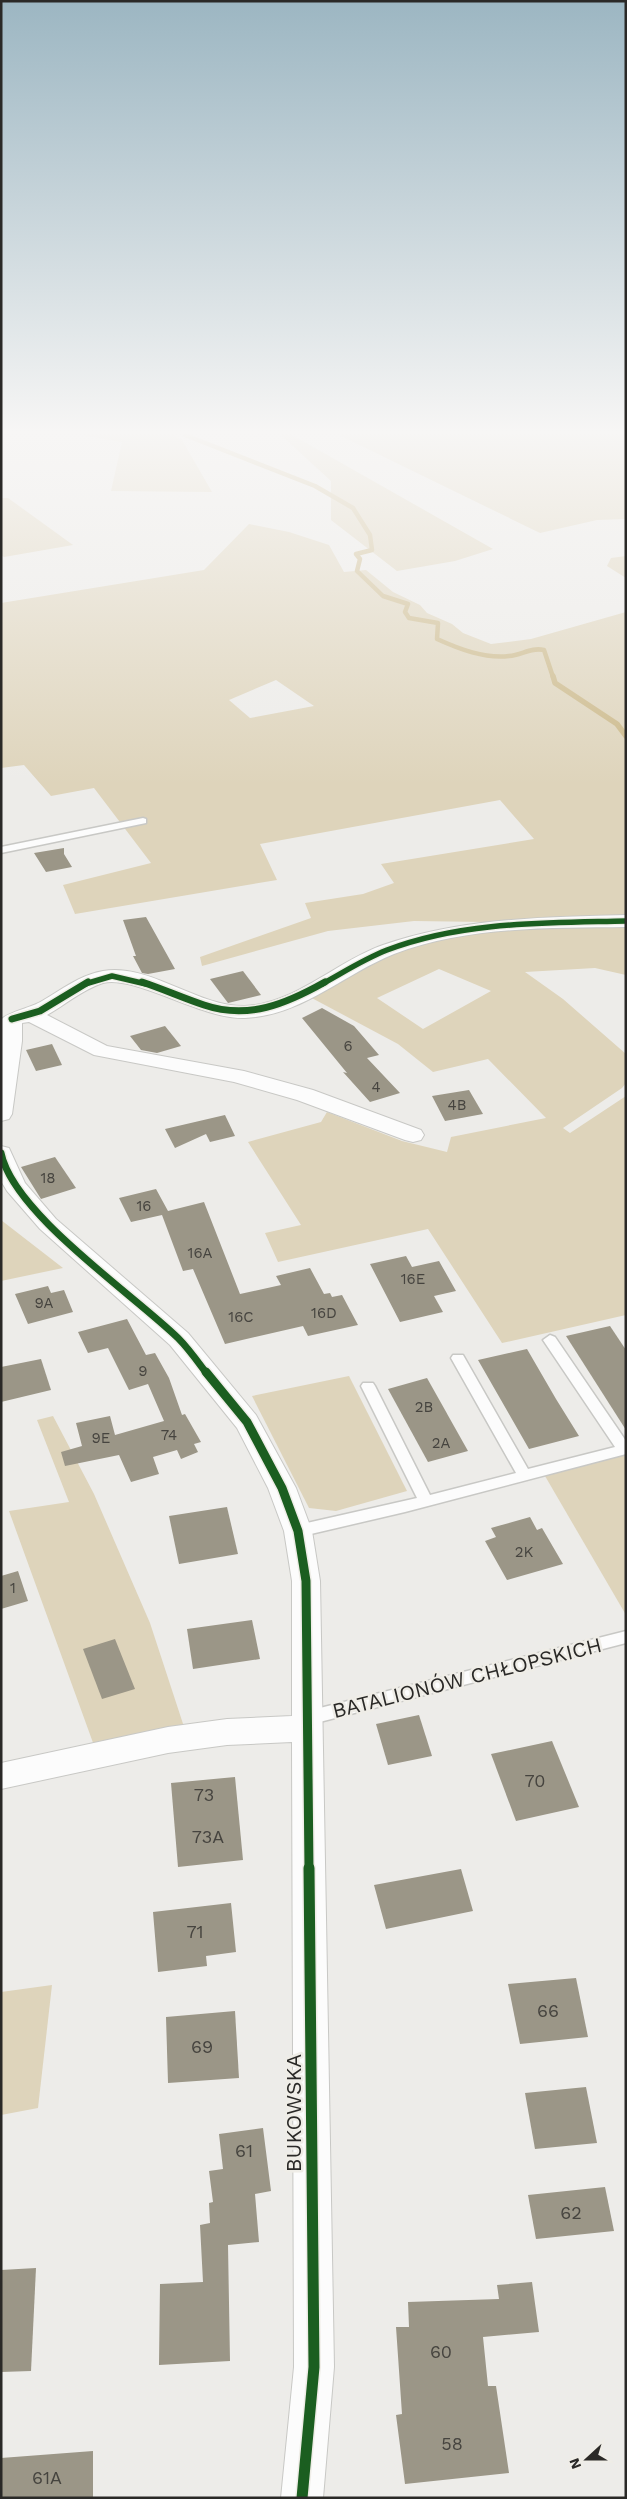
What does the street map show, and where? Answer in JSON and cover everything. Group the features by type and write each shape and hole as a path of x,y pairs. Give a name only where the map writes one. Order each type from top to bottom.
{"street":[{"path":"15,1015 90,982 110,976 146,983 214,1009 242,1012 258,1010 293,998 387,950 416,941 503,926 626,921"},
{"path":"1,1114 15,1015"},
{"path":"15,1015 101,1051 236,1076 305,1095 413,1135"},
{"name":"BATALIONÓW CHŁOPSKICH","path":"1,1153 3,1163 15,1186 48,1224 179,1339 247,1422 282,1488 298,1531 306,1581 308,1723 168,1740 1,1776"},
{"name":"BUKOWSKA","path":"302,2498 314,2367 308,1723"}],"lane":[{"path":"1,850 143,821"},
{"path":"298,1531 426,1501 625,1449 550,1340"},
{"path":"458,1358 524,1474"},
{"path":"368,1386 426,1501"},
{"name":"BATALIONÓW CHŁOPSKICH","path":"308,1723 626,1637"}],"shaded area":[{"path":"1,552 35,552 4,557 1,555"},
{"path":"222,552 333,552 344,572 366,570 393,592 420,605 427,613 452,624 463,633 491,644 531,639 626,612 626,916 485,922 414,921 328,931 202,966 200,957 311,918 305,903 363,894 394,883 381,864 534,839 500,800 260,844 277,880 75,914 63,885 151,863 94,788 51,796 24,765 1,768 1,603 204,570","holes":["276,680 314,706 250,718 229,700"]},
{"path":"372,552 485,552 455,561 397,571"},
{"path":"626,556 626,578 607,566 611,558"},
{"path":"589,926 626,926 626,975 595,968 525,972 563,999 626,1054 626,1083 622,1088 563,1128 570,1133 626,1096 626,1315 502,1343 428,1229 278,1262 265,1233 301,1225 248,1142 321,1122 327,1112 402,1141 447,1152 451,1137 546,1118 488,1059 433,1072 398,1044 308,996 371,962 417,945 490,932","holes":["439,969 491,991 423,1029 377,998"]},
{"path":"1,1220 63,1268 1,1281"},
{"path":"349,1376 407,1491 336,1511 309,1508 252,1396"},
{"path":"53,1416 94,1494 150,1623 187,1736 96,1751 9,1511 69,1502 37,1420"},
{"path":"626,1453 626,1615 545,1476"},
{"path":"52,1985 38,2108 1,2115 1,1992"}],"building":[{"path":"64,848 64,854 72,867 46,872 34,853"},
{"path":"146,917 175,969 148,974 142,973 133,956 136,956 123,920"},
{"path":"243,971 261,995 228,1003 210,979"},
{"path":"322,1008 354,1026 379,1055 367,1058 400,1093 370,1102 343,1072 347,1073 302,1018"},
{"path":"165,1026 181,1046 157,1053 141,1050 130,1036"},
{"path":"52,1044 62,1065 36,1071 26,1050"},
{"path":"469,1090 483,1114 445,1121 432,1096"},
{"path":"225,1115 235,1136 210,1142 206,1134 175,1148 165,1129"},
{"path":"55,1157 76,1188 41,1199 21,1167"},
{"path":"156,1189 168,1211 204,1202 240,1294 281,1285 276,1276 310,1268 324,1294 330,1293 332,1297 342,1295 358,1325 308,1336 303,1326 225,1344 193,1269 183,1271 162,1215 131,1222 119,1198"},
{"path":"406,1256 412,1267 439,1261 456,1291 434,1296 443,1312 400,1322 370,1264"},
{"path":"48,1286 51,1293 64,1290 73,1312 28,1324 15,1294"},
{"path":"127,1319 146,1355 155,1353 169,1378 182,1415 185,1414 201,1442 194,1444 198,1452 181,1459 177,1450 153,1457 159,1474 131,1482 119,1455 65,1466 61,1452 82,1446 76,1423 110,1416 115,1435 164,1421 148,1384 129,1390 108,1348 88,1353 78,1332"},
{"path":"610,1326 626,1350 626,1430 566,1336"},
{"path":"527,1349 579,1436 529,1449 478,1360"},
{"path":"41,1359 51,1390 1,1402 1,1367"},
{"path":"427,1378 468,1451 428,1462 388,1389"},
{"path":"227,1507 238,1554 179,1564 169,1516"},
{"path":"530,1517 537,1530 542,1528 563,1564 507,1580 485,1541 496,1537 491,1528"},
{"path":"18,1571 28,1601 1,1609 1,1576"},
{"path":"252,1620 260,1659 193,1669 187,1629"},
{"path":"115,1639 135,1689 102,1699 83,1649"},
{"path":"419,1715 432,1756 388,1765 376,1724"},
{"path":"552,1741 579,1807 516,1821 491,1754"},
{"path":"235,1777 243,1860 178,1867 171,1783"},
{"path":"461,1869 473,1911 386,1929 374,1885"},
{"path":"231,1903 236,1952 206,1956 207,1966 158,1972 153,1912"},
{"path":"576,1978 588,2037 520,2044 508,1984"},
{"path":"235,2011 239,2078 168,2083 166,2017"},
{"path":"586,2087 597,2143 535,2149 525,2093"},
{"path":"263,2128 271,2191 255,2194 259,2242 228,2245 230,2361 159,2365 160,2284 203,2282 200,2225 210,2223 209,2203 213,2202 209,2171 223,2169 219,2134"},
{"path":"605,2187 614,2231 536,2239 528,2195"},
{"path":"36,2268 31,2371 1,2372 1,2270"},
{"path":"532,2282 539,2332 483,2337 488,2386 496,2386 509,2473 405,2484 396,2415 402,2414 396,2327 409,2327 408,2302 499,2299 497,2285"},
{"path":"93,2451 93,2498 1,2498 1,2458"}],"waterway":[{"path":"366,552 356,554 360,559 357,571 383,596 408,604 405,612 409,618 438,623 437,639 463,650 481,655 500,657 539,649 544,650 553,677"},
{"path":"553,676 555,683 617,724 626,736"}],"cycle path":[{"path":"12,1019 29,1016 40,1011 92,980 112,976 132,979 151,985 206,1006 245,1012 265,1009 311,990 357,964 387,950 415,941 444,934 505,925 626,921"},
{"path":"1,1153 3,1163 15,1186 48,1224 179,1339 247,1422 282,1488 298,1531 306,1581 314,2367 302,2498"}]}
